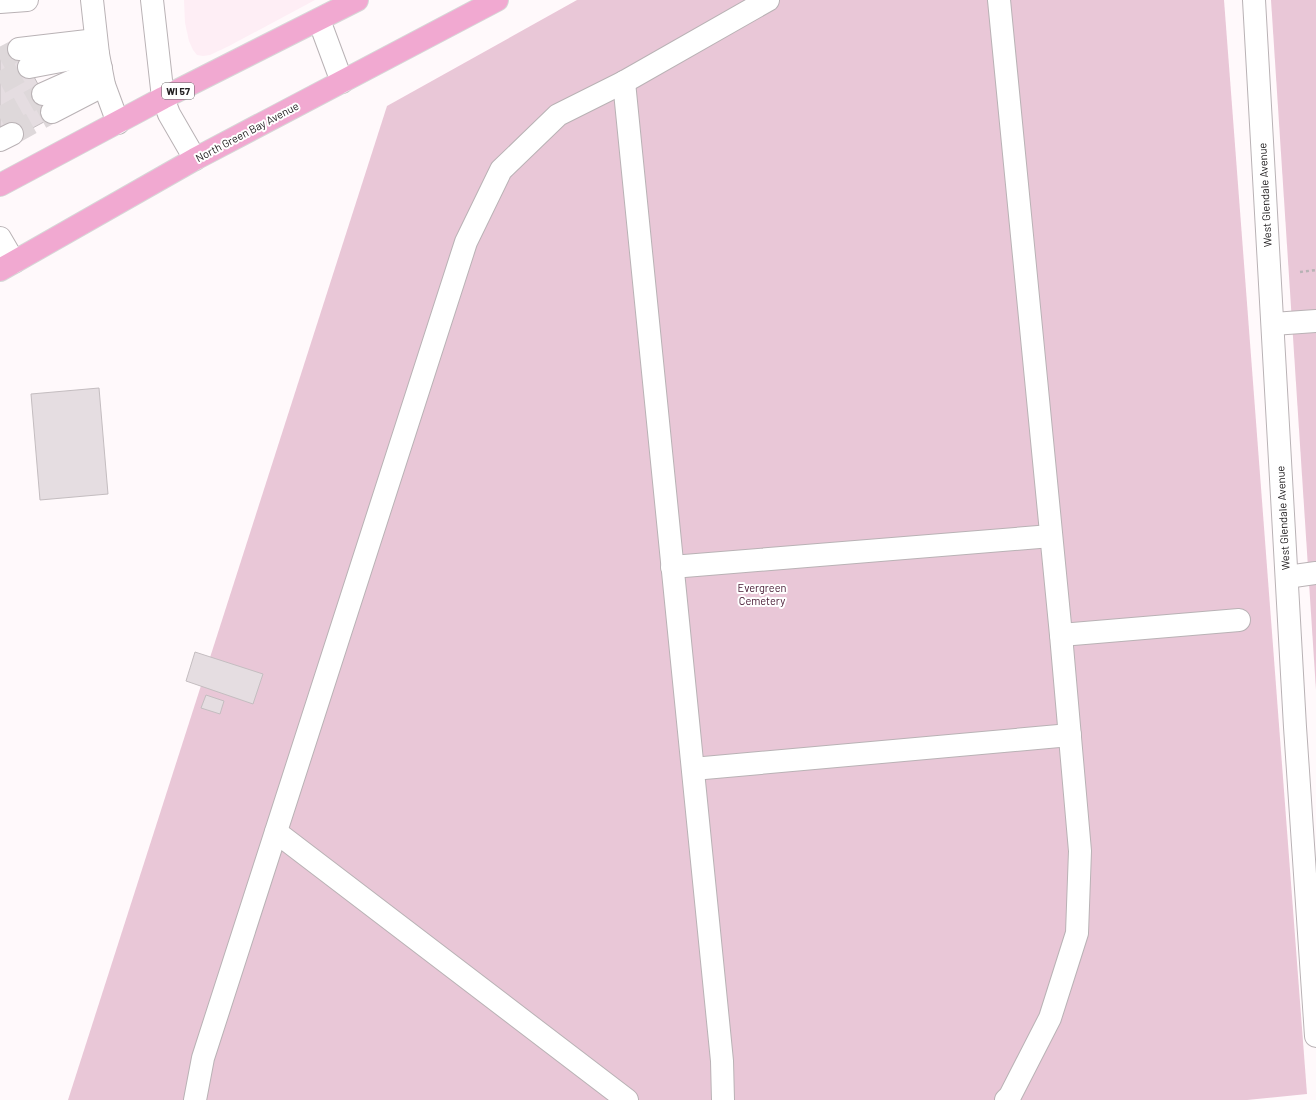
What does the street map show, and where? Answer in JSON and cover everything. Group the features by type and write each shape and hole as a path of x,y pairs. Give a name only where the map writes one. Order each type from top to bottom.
{"main road":[{"name":"WI 57","path":"1,182 357,0"},
{"name":"North Green Bay Avenue","path":"7,266 195,159 497,0"}],"street":[{"path":"92,0 100,62 118,123"},
{"path":"152,0 163,98 169,114 195,159"},
{"path":"195,1100 202,1058 466,242 501,170 558,115 624,82 768,0"},
{"path":"999,0 1061,636 1080,851 1077,933 1050,1018 1010,1096 1006,1100"},
{"name":"West Glendale Avenue","path":"1254,0 1287,576 1312,903 1316,1036"},
{"path":"319,20 342,82"},
{"path":"24,58 100,62"},
{"path":"48,103 100,62"},
{"path":"624,82 721,1054 723,1100"},
{"path":"0,238 7,266"},
{"path":"1273,324 1316,321"},
{"path":"672,567 1051,536"},
{"path":"1287,576 1316,573"},
{"path":"1061,636 1239,620"},
{"path":"693,769 1070,735"},
{"path":"276,832 627,1100"}],"path":[{"path":"1300,272 1316,270"}],"shaded area":[{"path":"184,0 315,0 229,46 210,55 203,56 197,55 189,41 185,23"}],"green space":[{"name":"Evergreen Cemetery","path":"577,0 1224,0 1307,1094 1247,1100 68,1100 387,106"},
{"path":"1271,0 1316,0 1316,690"}],"building":[{"path":"17,45 55,116 14,138 0,129 0,54"},
{"path":"99,388 108,494 40,500 31,394"},
{"path":"195,652 263,674 253,704 186,681"},
{"path":"206,695 224,701 220,714 201,708"}],"tunnel":[{"path":"0,59 19,49"},
{"path":"0,83 29,67"},
{"path":"0,118 43,94"},
{"path":"12,134 52,112"}]}
